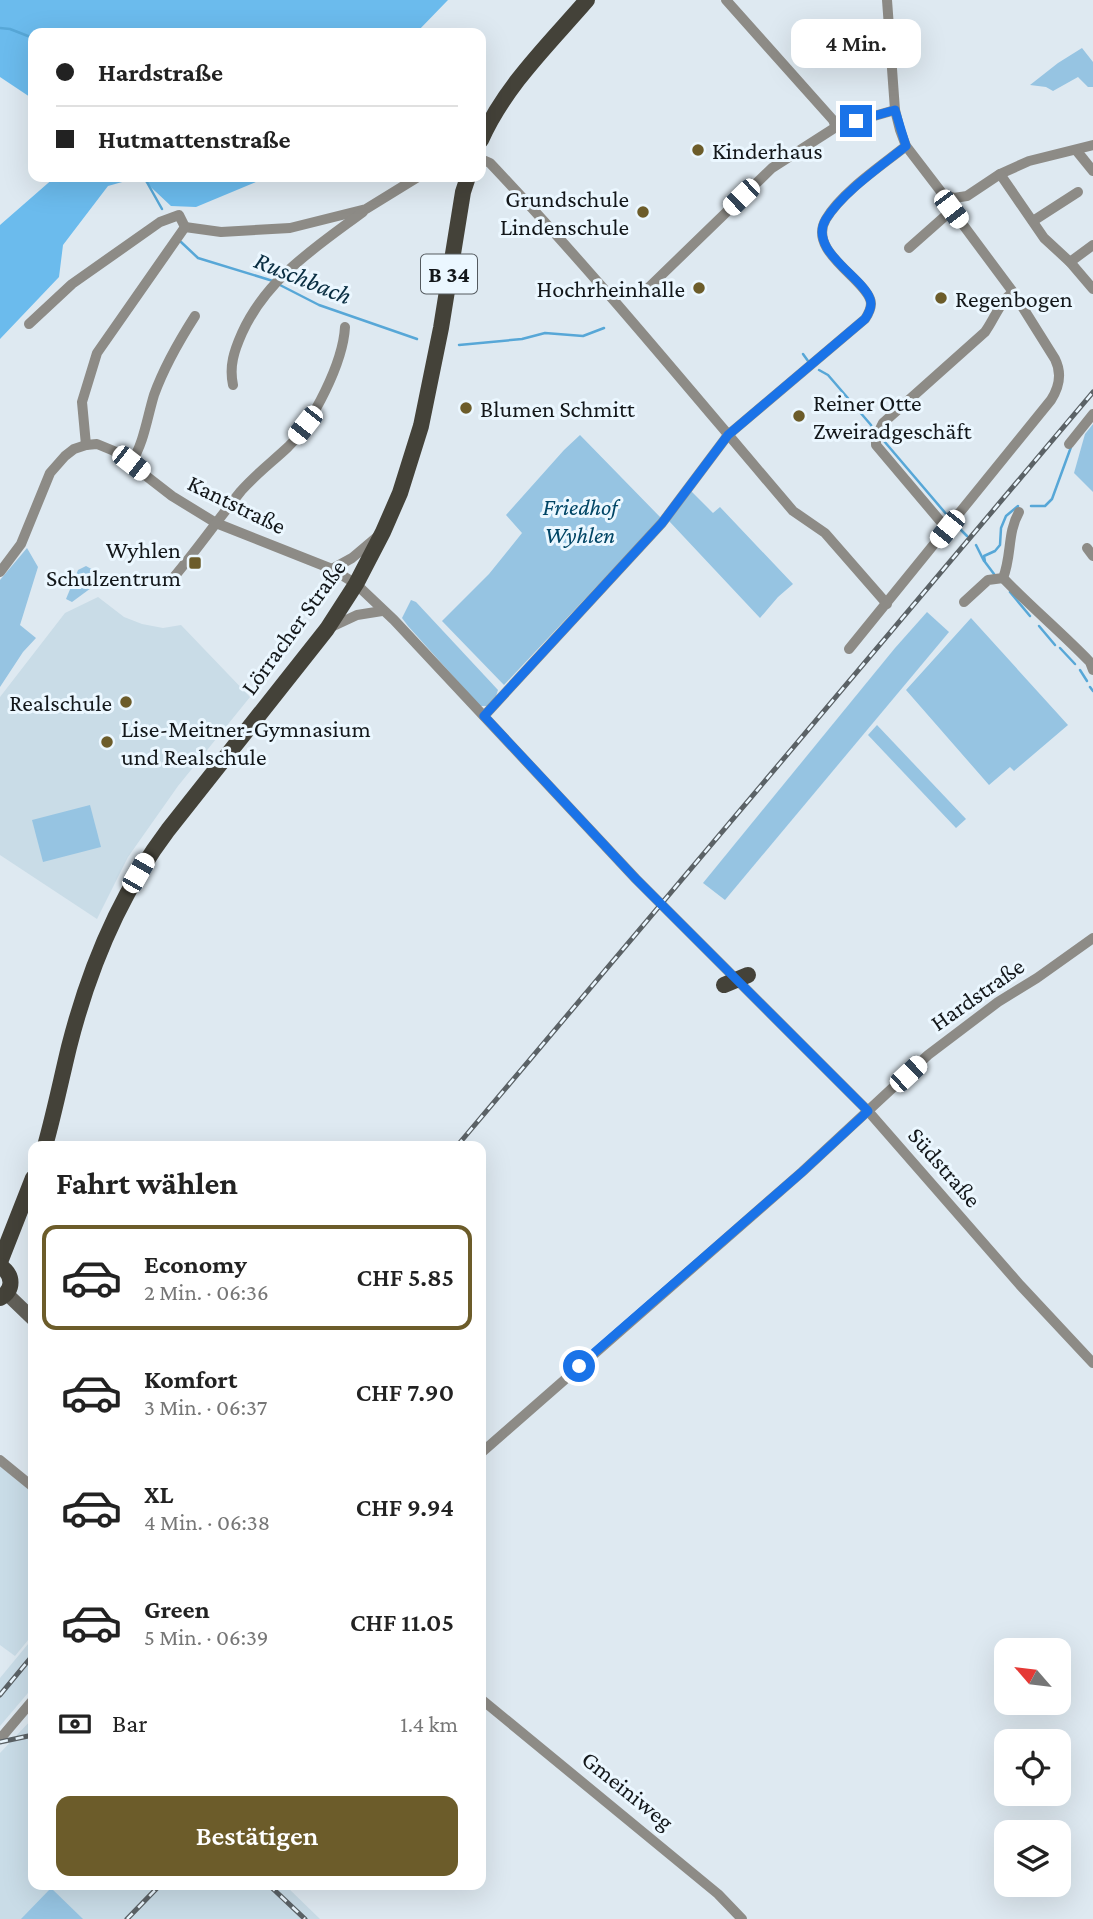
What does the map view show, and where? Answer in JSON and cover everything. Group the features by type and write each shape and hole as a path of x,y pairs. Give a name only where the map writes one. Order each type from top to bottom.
{"main road":[{"path":"486,131 517,81 587,0"},
{"name":"Lörracher Straße","path":"46,1141 88,981 104,939 146,858 327,629 356,584 383,532 400,492 421,426 467,182"},
{"path":"724,985 748,975"},
{"path":"3,1296 11,1286 11,1278 0,1264 28,1191"}],"street":[{"path":"726,0 833,120 836,127"},
{"path":"849,649 1051,400 1058,387 1059,368 1055,359 1013,292 953,204 906,146 895,110 887,0"},
{"path":"643,293 772,168 836,127 895,110"},
{"path":"909,248 953,204 1000,174 1029,161 1093,145"},
{"path":"484,716 662,523 728,435 847,337 865,319 871,307 870,298 824,243 824,221 849,193 906,146"},
{"path":"1076,150 1093,171"},
{"path":"486,161 535,210 623,310 793,511 825,533 887,604"},
{"path":"1000,174 1044,238 1070,262 1093,289"},
{"path":"233,385 232,357 250,316 269,289 303,256 366,209 410,182"},
{"path":"1033,221 1077,192"},
{"path":"185,227 236,232 290,228 366,209"},
{"path":"29,324 72,284 160,222 179,215 185,227"},
{"path":"332,218 340,221 341,229"},
{"path":"0,572 21,544 50,473 65,456 86,444 82,402 97,353 185,227"},
{"path":"1070,262 1093,245"},
{"path":"947,529 876,445 876,437 883,424 985,332 1003,300 1013,292"},
{"path":"131,463 140,448 163,373 175,347 195,316"},
{"path":"168,584 244,488 265,465 288,446 305,425 325,390 345,341 345,327"},
{"path":"1069,444 1093,414"},
{"name":"Kantstraße","path":"86,444 105,447 131,463 172,496 216,523 332,569 356,584"},
{"path":"1003,578 1008,567 1011,529 1019,512"},
{"path":"332,569 352,558 383,532"},
{"path":"964,602 988,580 1003,578"},
{"path":"1003,578 1092,663"},
{"name":"Südstraße","path":"356,584 394,620 636,879 868,1111 1020,1285 1093,1363"},
{"path":"327,629 357,615 382,611"},
{"name":"Hardstraße","path":"486,1449 802,1172 958,1030 1093,938"},
{"path":"3,1296 28,1315"},
{"path":"0,1460 28,1483"},
{"name":"Gmeiniweg","path":"486,1703 718,1894 742,1919"},
{"path":"0,1739 28,1706"}],"shaded area":[{"path":"0,0 448,0 421,28 28,28 28,96 0,77"},
{"path":"49,182 122,182 108,186 63,245 59,277 0,339 0,225"},
{"path":"145,182 256,182 196,207 171,206"},
{"name":"Lise-Meitner-Gymnasium und Realschule","path":"98,597 124,617 142,624 163,628 181,625 250,697 178,786 128,857 97,919 0,855 0,697 65,613"},
{"path":"0,1466 28,1489 28,1640 15,1656 0,1645"},
{"path":"28,1644 28,1693 0,1726 0,1678"},
{"path":"28,1723 28,1890 290,1890 320,1919 0,1919 0,1753"}],"green space":[{"path":"1082,48 1093,62 1093,87 1088,87 1078,77 1053,91 1046,87 1030,85 1058,63"},
{"path":"1093,424 1093,492 1074,473 1085,434"},
{"name":"Friedhof Wyhlen","path":"580,435 661,518 504,685 442,621 489,574 522,533 506,515"},
{"path":"691,491 713,513 720,507 793,584 760,618 669,521"},
{"path":"27,548 38,567 20,625 36,638 23,652 0,687 0,580"},
{"path":"86,566 106,577 72,602 66,599 78,570"},
{"path":"411,600 416,602 498,690 488,706 480,706 402,618"},
{"path":"927,612 949,632 725,900 703,883"},
{"path":"971,618 1068,725 1014,771 1010,767 989,785 906,690"},
{"path":"877,725 966,819 956,828 868,735"},
{"path":"90,805 101,847 43,862 32,820"},
{"path":"49,1890 53,1890 83,1919 21,1919"}],"waterway":[{"name":"Ruschbach","path":"0,28 28,36"},
{"name":"Ruschbach","path":"147,182 162,209"},
{"name":"Ruschbach","path":"181,242 198,258 273,281"},
{"name":"Ruschbach","path":"278,284 319,305 417,339"},
{"name":"Ruschbach","path":"459,345 522,339 545,333 583,336 604,328"},
{"path":"803,354 808,361"},
{"path":"819,370 828,375 871,425 872,431"},
{"path":"884,441 947,515"},
{"path":"1031,506 1045,506 1052,499 1071,447"},
{"path":"994,574 984,556 995,551 1000,545 1001,528 1006,516 1018,506"},
{"path":"958,527 967,536"},
{"path":"976,545 984,561"},
{"path":"1010,592 1030,616"},
{"path":"1039,626 1055,645"},
{"path":"1060,648 1075,664"},
{"path":"1080,670 1087,681"},
{"path":"1090,687 1093,691"}],"railway":[{"path":"461,1141 1093,392"},
{"path":"0,1695 28,1661"},
{"path":"0,1742 28,1736"},
{"path":"127,1919 155,1890"},
{"path":"274,1890 305,1919"}],"place":[{"name":"Kinderhaus","path":"698,150"},
{"name":"Grundschule Lindenschule","path":"643,212"},
{"name":"Hochrheinhalle","path":"699,288"},
{"name":"Regenbogen","path":"941,298"},
{"name":"Blumen Schmitt","path":"466,408"},
{"name":"Reiner Otte Zweiradgeschäft","path":"799,416"},
{"name":"Wyhlen Schulzentrum","path":"195,563"},
{"name":"Realschule","path":"126,702"},
{"name":"Lise-Meitner-Gymnasium und Realschule","path":"107,742"}],"route":[{"path":"579,1366 733,1233 868,1111 636,879 484,716 662,523 728,435 847,337 869,313 870,298 824,243 824,221 849,193 906,146 895,110 856,121"}]}
